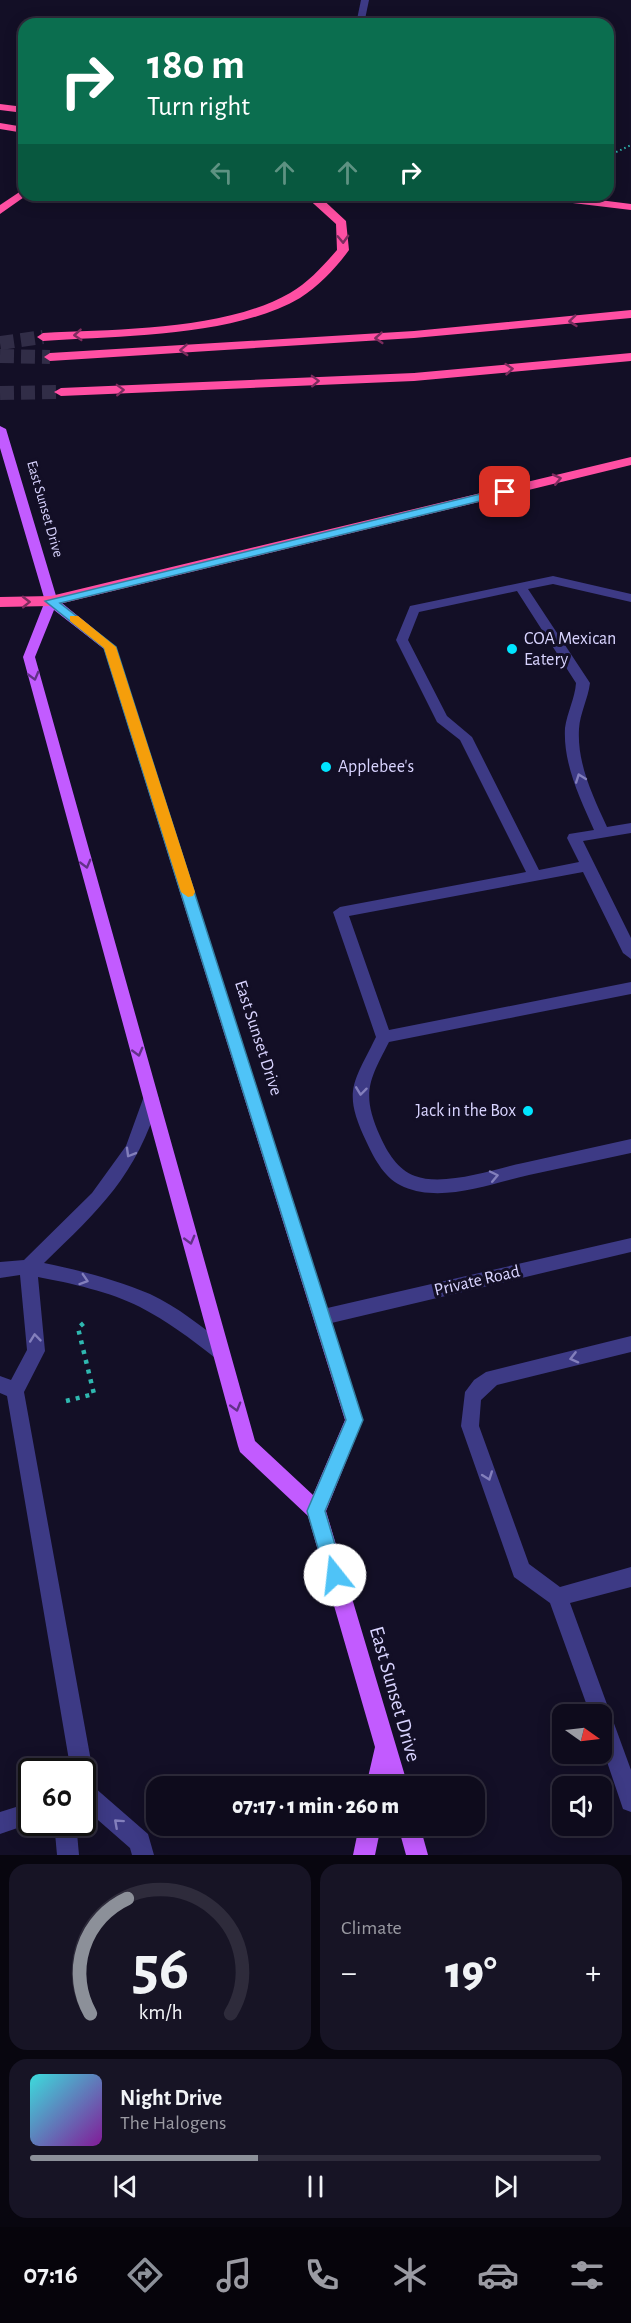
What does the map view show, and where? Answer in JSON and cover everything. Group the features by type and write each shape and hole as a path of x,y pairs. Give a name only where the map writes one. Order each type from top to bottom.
{"highway":[{"path":"0,107 18,109"},
{"path":"0,126 18,129"},
{"path":"0,211 18,197"},
{"path":"44,337 152,329 233,317 289,299 321,277 343,250 342,223 319,201"},
{"path":"581,201 631,207"},
{"path":"50,357 282,345 505,328 631,314"},
{"path":"61,392 414,377 631,357"},
{"path":"0,602 51,601 631,461"}],"main road":[{"name":"East Sunset Drive","path":"0,429 51,601 110,647 354,1420 316,1511 394,1776"},
{"path":"51,601 29,657 247,1446 316,1511"},
{"path":"379,1776 385,1745"},
{"path":"364,1855 368,1836"},
{"path":"412,1836 417,1855"}],"street":[{"path":"361,18 365,0"},
{"path":"535,876 465,737 442,719 402,640 414,609 520,586 553,580 631,598"},
{"path":"520,586 583,683 572,727 572,752 578,774 602,832"},
{"path":"631,828 574,838 631,953"},
{"path":"587,866 340,912 384,1037 361,1083 361,1110 382,1160 408,1181 429,1186 454,1185 631,1146"},
{"path":"384,1037 631,988"},
{"path":"28,1267 89,1208 115,1178 132,1151 151,1099"},
{"name":"Private Road","path":"323,1317 631,1245"},
{"path":"28,1267 36,1352 7,1387 78,1758"},
{"path":"0,1270 28,1267 71,1276 144,1300 184,1323 220,1351"},
{"path":"597,1704 558,1597 521,1570 470,1426 472,1398 481,1386 492,1378 631,1344"},
{"path":"558,1597 631,1577"},
{"path":"612,1747 631,1801"},
{"path":"96,1797 140,1842 143,1855"},
{"path":"0,1823 18,1817"},
{"path":"66,1836 68,1855"}],"path":[{"path":"614,153 631,145"},
{"path":"66,1401 94,1394 78,1328 85,1322"}],"tunnel":[{"path":"0,343 43,337"},
{"path":"0,356 50,357"},
{"path":"0,393 61,392"}],"slow traffic":[{"path":"74,619 110,647 188,892"}],"place":[{"name":"COA Mexican Eatery","path":"512,649"},
{"name":"Applebee's","path":"326,767"},
{"name":"Jack in the Box","path":"528,1111"}],"route":[{"path":"335,1575 316,1511 354,1420 110,647 51,601 505,492"}]}
